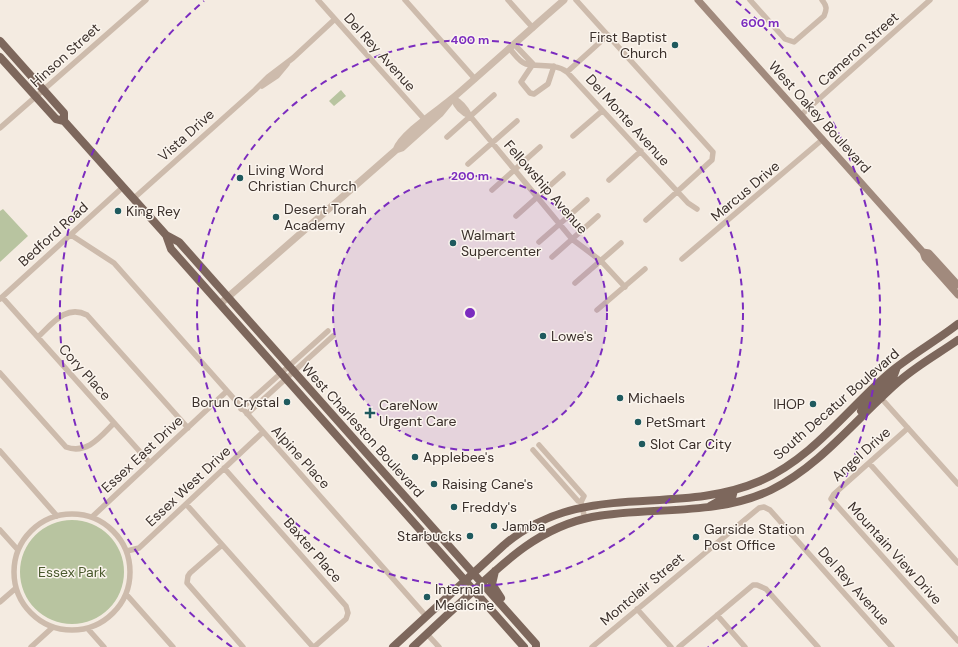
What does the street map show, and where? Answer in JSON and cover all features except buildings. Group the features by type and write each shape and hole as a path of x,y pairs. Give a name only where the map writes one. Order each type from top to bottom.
{"main road":[{"name":"West Oakey Boulevard","path":"698,0 923,252 925,258 958,295"},
{"name":"West Charleston Boulevard","path":"0,41 64,113 64,121"},
{"path":"0,48 16,59"},
{"name":"West Charleston Boulevard","path":"0,57 56,119 64,121 166,235 179,242 228,298 341,441 524,647"},
{"name":"West Charleston Boulevard","path":"166,235 171,249 220,304 380,469 536,644 536,647"},
{"name":"West Oakey Boulevard","path":"923,252 929,253 958,285"},
{"name":"South Decatur Boulevard","path":"393,647 472,572 509,540 521,532 549,518 582,504 701,496 734,490 764,479 790,464 898,366 958,324"},
{"name":"South Decatur Boulevard","path":"413,647 495,570 538,537 563,526 585,519 614,514 706,508 738,502 756,496 782,484 811,464 911,372 958,340"},
{"path":"881,398 879,392 893,378 898,366"},
{"path":"855,422 863,408 874,396 872,389"},
{"path":"341,441 373,468 380,469"},
{"path":"378,483 384,483 408,501"},
{"path":"706,508 719,501 732,498 734,490"},
{"path":"495,570 492,584 501,598 505,610"}],"street":[{"name":"Hinson Street","path":"0,128 146,0"},
{"name":"Del Rey Avenue","path":"318,0 428,121"},
{"path":"405,0 475,78"},
{"path":"508,0 533,28"},
{"path":"220,304 396,150 402,148 409,138 564,0"},
{"path":"576,0 713,152 714,156 712,160 646,220"},
{"path":"750,0 785,39 794,42 824,16 827,10 826,4 822,0"},
{"name":"Cameron Street","path":"801,115 930,0"},
{"name":"Vista Drive","path":"133,199 255,90 268,76 293,58 335,20"},
{"path":"567,72 608,35"},
{"name":"Del Monte Avenue","path":"512,46 523,62 554,66 567,72 602,111 614,121 688,203 697,209"},
{"path":"533,64 521,82 530,93 534,94 548,84 554,66"},
{"path":"447,137 494,95"},
{"name":"Fellowship Avenue","path":"453,98 456,106 463,114 470,116 513,171 572,239 600,260 625,286"},
{"path":"573,136 602,111"},
{"path":"468,164 517,121"},
{"name":"Marcus Drive","path":"682,260 823,140"},
{"path":"492,190 540,147"},
{"path":"609,180 641,151"},
{"path":"516,216 563,174"},
{"name":"Bedford Road","path":"1,298 123,187"},
{"path":"539,242 587,200"},
{"path":"552,257 598,216"},
{"name":"Alpine Place","path":"70,235 114,264 426,616"},
{"path":"575,283 621,243"},
{"path":"597,310 645,269"},
{"name":"Cory Place","path":"1,298 38,337 150,463"},
{"path":"38,337 65,313 77,311 87,315 188,428"},
{"path":"246,414 328,331"},
{"path":"242,409 333,336"},
{"path":"0,374 66,447 76,449 86,448 114,423"},
{"name":"Essex East Drive","path":"92,517 227,391"},
{"path":"881,398 958,484"},
{"name":"Angel Drive","path":"831,500 834,494 908,428"},
{"name":"Essex West Drive","path":"127,551 139,548 263,432"},
{"path":"539,445 584,496 582,504 585,519"},
{"path":"533,450 582,504"},
{"path":"0,452 57,516"},
{"path":"869,463 958,563"},
{"name":"Baxter Place","path":"224,468 346,606 348,613 346,618 313,647"},
{"name":"Mountain View Drive","path":"831,500 958,641"},
{"path":"186,504 313,647"},
{"name":"Del Rey Avenue","path":"764,507 770,510 892,647"},
{"name":"Montclair Street","path":"592,647 759,508 764,507"},
{"path":"69,514 92,517 115,533 127,551 130,569 126,594 120,606 111,616 88,629 71,631 43,623 26,608 16,588 14,569 18,550 29,532 37,525 57,516 69,514"},
{"path":"0,530 18,550"},
{"path":"222,545 190,573 187,580 190,587 243,647"},
{"path":"678,647 753,585 757,585 766,589 818,647"},
{"path":"0,602 16,588"},
{"path":"126,594 174,647"},
{"path":"637,609 671,647"},
{"path":"716,615 745,647"},
{"path":"31,647 53,627"},
{"path":"88,629 104,647"},
{"path":"427,634 439,647"}],"green space":[{"path":"341,90 346,96 334,106 329,101"},
{"path":"3,209 28,236 0,262 0,211"},
{"name":"Essex Park","path":"72,520 92,524 109,535 120,552 124,572 120,592 109,609 92,620 72,624 52,620 35,609 24,592 20,572 24,552 35,535 52,524"}],"place":[{"name":"First Baptist Church","path":"675,45"},
{"name":"Living Word Christian Church","path":"240,178"},
{"name":"King Rey","path":"118,211"},
{"name":"Desert Torah Academy","path":"276,217"},
{"name":"Walmart Supercenter","path":"453,243"},
{"name":"Lowe's","path":"543,336"},
{"name":"Michaels","path":"620,398"},
{"name":"Borun Crystal","path":"287,402"},
{"name":"IHOP","path":"813,404"},
{"name":"CareNow Urgent Care","path":"370,413"},
{"name":"PetSmart","path":"638,422"},
{"name":"Slot Car City","path":"642,444"},
{"name":"Applebee's","path":"415,457"},
{"name":"Raising Cane's","path":"434,484"},
{"name":"Freddy's","path":"454,507"},
{"name":"Jamba","path":"494,526"},
{"name":"Starbucks","path":"470,536"},
{"name":"Garside Station Post Office","path":"696,537"},
{"name":"Internal Medicine","path":"427,597"}]}
